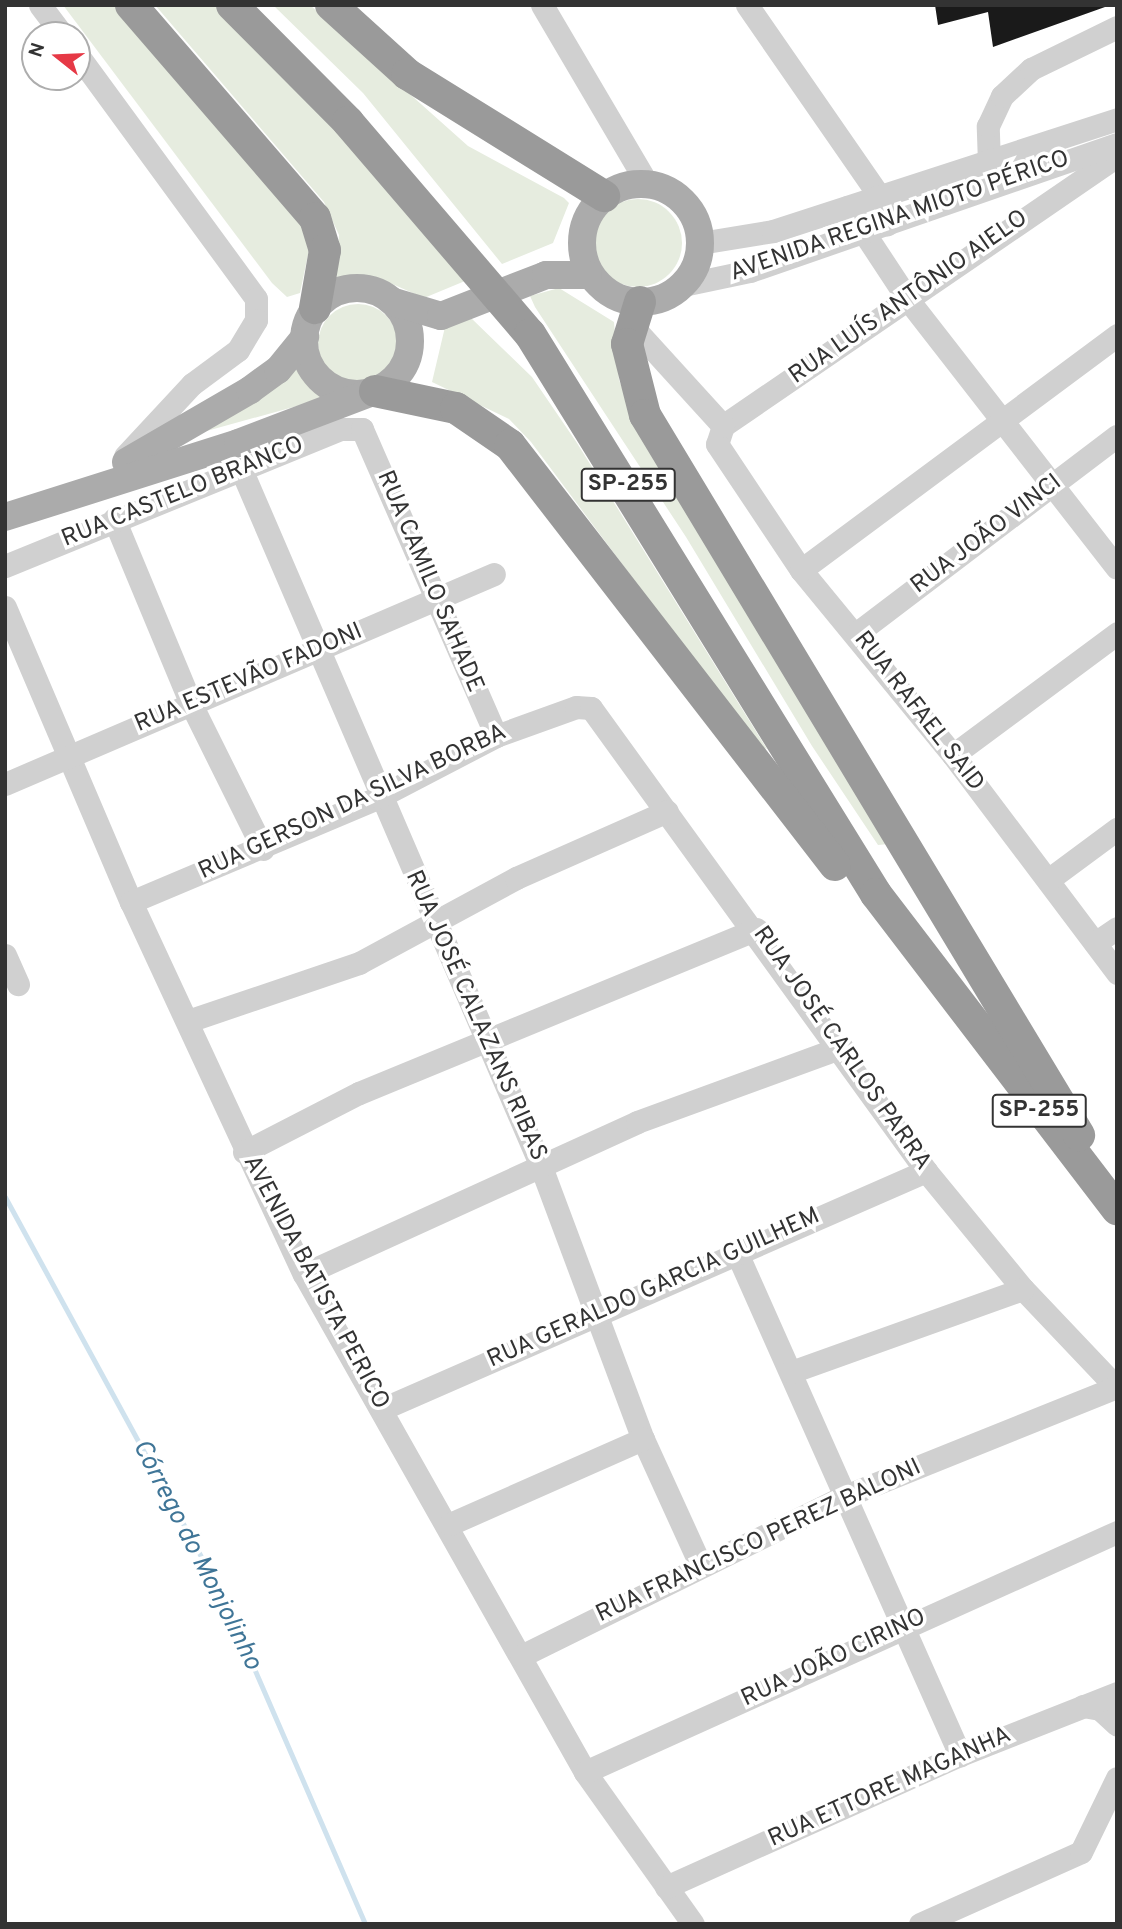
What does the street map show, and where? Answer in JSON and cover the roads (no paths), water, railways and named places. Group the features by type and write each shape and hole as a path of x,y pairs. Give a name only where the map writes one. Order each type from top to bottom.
{"highway":[{"path":"131,5 315,218 325,250 316,307"},
{"name":"SP-255","path":"232,5 357,132 530,334 876,894 962,1012 1117,1209"},
{"path":"331,5 407,74 604,196"},
{"name":"SP-255","path":"636,314 628,363 645,415 1117,1200"},
{"name":"SP-255","path":"375,391 456,408 510,445 882,929 962,1012"}],"main road":[{"path":"5,517 238,443 375,391 395,378 410,346 448,314 541,277 588,275 636,314 683,285 701,243 682,199 647,183 604,196 582,235 541,277"},
{"path":"582,235 588,275"},
{"path":"5,503 115,467 171,441 278,370 305,337 316,307 337,292 362,287 394,302 448,314"},
{"path":"394,302 408,324 410,346"},
{"path":"305,337 307,360 330,387 375,391"}],"street":[{"path":"40,5 52,21"},
{"path":"354,5 407,74"},
{"path":"542,5 647,183"},
{"path":"747,5 877,192 887,224"},
{"path":"981,191 981,166 988,126 1002,96 1031,69 1117,27"},
{"path":"91,73 256,299 256,320 238,350 192,384 115,467"},
{"name":"AVENIDA REGINA MIOTO PÉRICO","path":"701,243 773,231 846,207 877,192 981,166 1113,140"},
{"name":"AVENIDA REGINA MIOTO PÉRICO","path":"683,285 860,235 1113,140"},
{"name":"RUA LUÍS ANTÔNIO AIELO","path":"723,426 909,301 1113,140"},
{"path":"846,207 860,235 909,301 1117,568"},
{"path":"636,314 723,426"},
{"path":"801,570 1003,424 1117,335"},
{"name":"RUA RAFAEL SAID","path":"723,426 718,452 801,570 857,633 953,755 1117,973"},
{"name":"RUA CASTELO BRANCO","path":"5,566 114,519 341,429 362,429"},
{"name":"RUA CAMILO SAHADE","path":"362,429 433,599 496,736"},
{"name":"RUA JOÃO VINCI","path":"857,633 1117,436"},
{"name":"RUA JOSÉ CALAZANS RIBAS","path":"241,470 483,1041 540,1164 643,1439 701,1566"},
{"path":"114,519 190,702 263,849"},
{"name":"RUA ESTEVÃO FADONI","path":"5,784 74,757 190,702 494,574"},
{"name":"AVENIDA BATISTA PERICO","path":"5,607 74,757 131,902 188,1021 244,1152 304,1274 450,1524 585,1772 693,1924"},
{"path":"953,755 1117,633"},
{"name":"RUA GERSON DA SILVA BORBA","path":"131,902 263,849 379,797 496,736 576,707"},
{"name":"RUA JOSÉ CARLOS PARRA","path":"576,707 599,713 667,811 842,1047 926,1171 1023,1289 1116,1388"},
{"path":"188,1021 336,972 432,921 667,811"},
{"path":"1048,880 1117,829"},
{"path":"1095,943 1117,928"},
{"path":"244,1152 483,1041 756,929"},
{"path":"5,955 18,984"},
{"path":"304,1274 540,1164 842,1047"},
{"name":"RUA GERALDO GARCIA GUILHEM","path":"382,1409 736,1251 926,1171"},
{"path":"736,1251 901,1628 960,1755"},
{"path":"791,1372 1023,1289"},
{"name":"RUA FRANCISCO PEREZ BALONI","path":"521,1656 843,1497 1116,1388"},
{"path":"450,1524 643,1439"},
{"path":"1082,1546 1117,1524"},
{"path":"1082,1546 1117,1532"},
{"name":"RUA JOÃO CIRINO","path":"585,1772 1082,1546"},
{"name":"RUA ETTORE MAGANHA","path":"666,1887 960,1755 1117,1693"},
{"path":"1083,1706 1100,1709 1117,1725"},
{"path":"927,1923 1082,1852 1117,1778"}],"waterway":[{"name":"Córrego do Monjolinho","path":"5,1197 223,1597 365,1924"}]}
